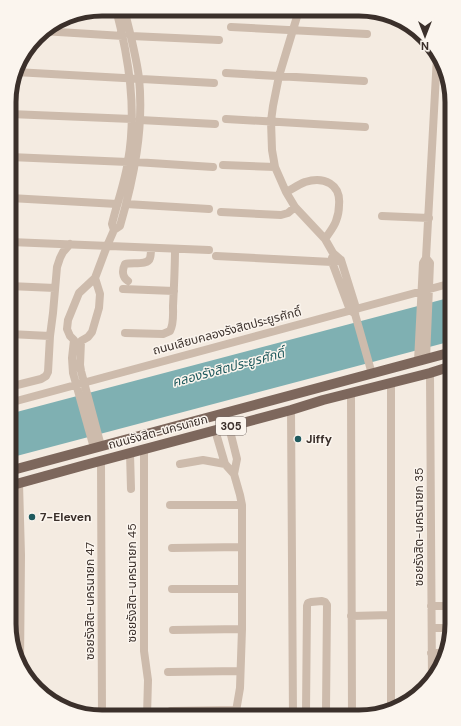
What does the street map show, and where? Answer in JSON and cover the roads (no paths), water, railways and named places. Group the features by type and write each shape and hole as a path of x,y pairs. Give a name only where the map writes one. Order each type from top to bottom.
{"main road":[{"name":"ถนนรังสิต-นครนายก","path":"16,469 96,444 370,370 422,357 445,353"},
{"name":"ถนนรังสิต-นครนายก","path":"16,483 445,368"}],"street":[{"path":"119,16 127,36"},
{"path":"78,341 70,336 67,329 68,320 79,293 95,278 114,230 120,226 126,204 136,120 134,78 125,16"},
{"path":"297,16 279,76 271,121 272,150 275,167 286,192 295,207 325,239 337,261 355,313 370,370"},
{"path":"230,28 367,34"},
{"path":"52,32 219,40"},
{"path":"422,357 425,301 423,263 426,258 429,218 437,65"},
{"path":"22,72 214,83"},
{"path":"226,73 364,81"},
{"path":"16,114 215,124"},
{"path":"226,119 365,127"},
{"path":"16,157 213,167"},
{"path":"114,230 112,224 117,204 132,162"},
{"path":"223,165 275,167"},
{"path":"286,192 314,180 325,181 336,188 340,200 339,211 337,220 325,239"},
{"path":"16,198 117,204"},
{"path":"126,204 209,209"},
{"path":"221,212 281,214 288,213 295,207"},
{"path":"382,216 429,218"},
{"path":"16,242 209,250"},
{"path":"16,385 41,379 46,376 48,372 57,267 63,252 70,244"},
{"path":"128,281 123,276 125,264 148,262 150,259 151,248"},
{"path":"125,333 163,334 170,331 172,327 175,249"},
{"path":"216,256 337,261"},
{"path":"78,341 88,337 92,332 99,308 100,294 95,278"},
{"name":"ถนนเลียบคลองรังสิตประยูรศักดิ์","path":"16,401 355,313 445,285"},
{"path":"16,286 55,288"},
{"path":"123,289 174,290"},
{"path":"16,334 50,336"},
{"path":"78,341 80,384 96,444"},
{"name":"ซอยรังสิต-นครนายก 35","path":"430,373 432,671"},
{"path":"391,383 391,703"},
{"path":"351,393 352,710"},
{"path":"291,410 293,710"},
{"path":"229,426 237,459 234,474 242,505 242,629 240,688 237,710"},
{"path":"215,430 224,464 234,474"},
{"name":"ซอยรังสิต-นครนายก 45","path":"144,450 144,651 148,680 147,710"},
{"path":"130,453 131,488"},
{"path":"180,464 203,460 224,464"},
{"name":"ซอยรังสิต-นครนายก 47","path":"101,461 102,710"},
{"path":"170,505 242,505"},
{"path":"16,508 21,567 20,649"},
{"path":"172,548 242,547"},
{"path":"172,589 242,589"},
{"path":"306,710 307,606 308,603 311,602 325,602 327,605 326,710"},
{"path":"431,606 445,606"},
{"path":"351,616 391,615"},
{"path":"432,628 445,628"},
{"path":"173,630 242,629"},
{"path":"431,653 440,653"},
{"path":"293,656 306,655"},
{"path":"168,672 240,671"}],"water":[{"name":"คลองรังสิตประยูรศักดิ์","path":"445,299 445,343 16,456 16,412"}],"place":[{"name":"Jiffy","path":"298,439"},
{"name":"7-Eleven","path":"32,517"}]}
